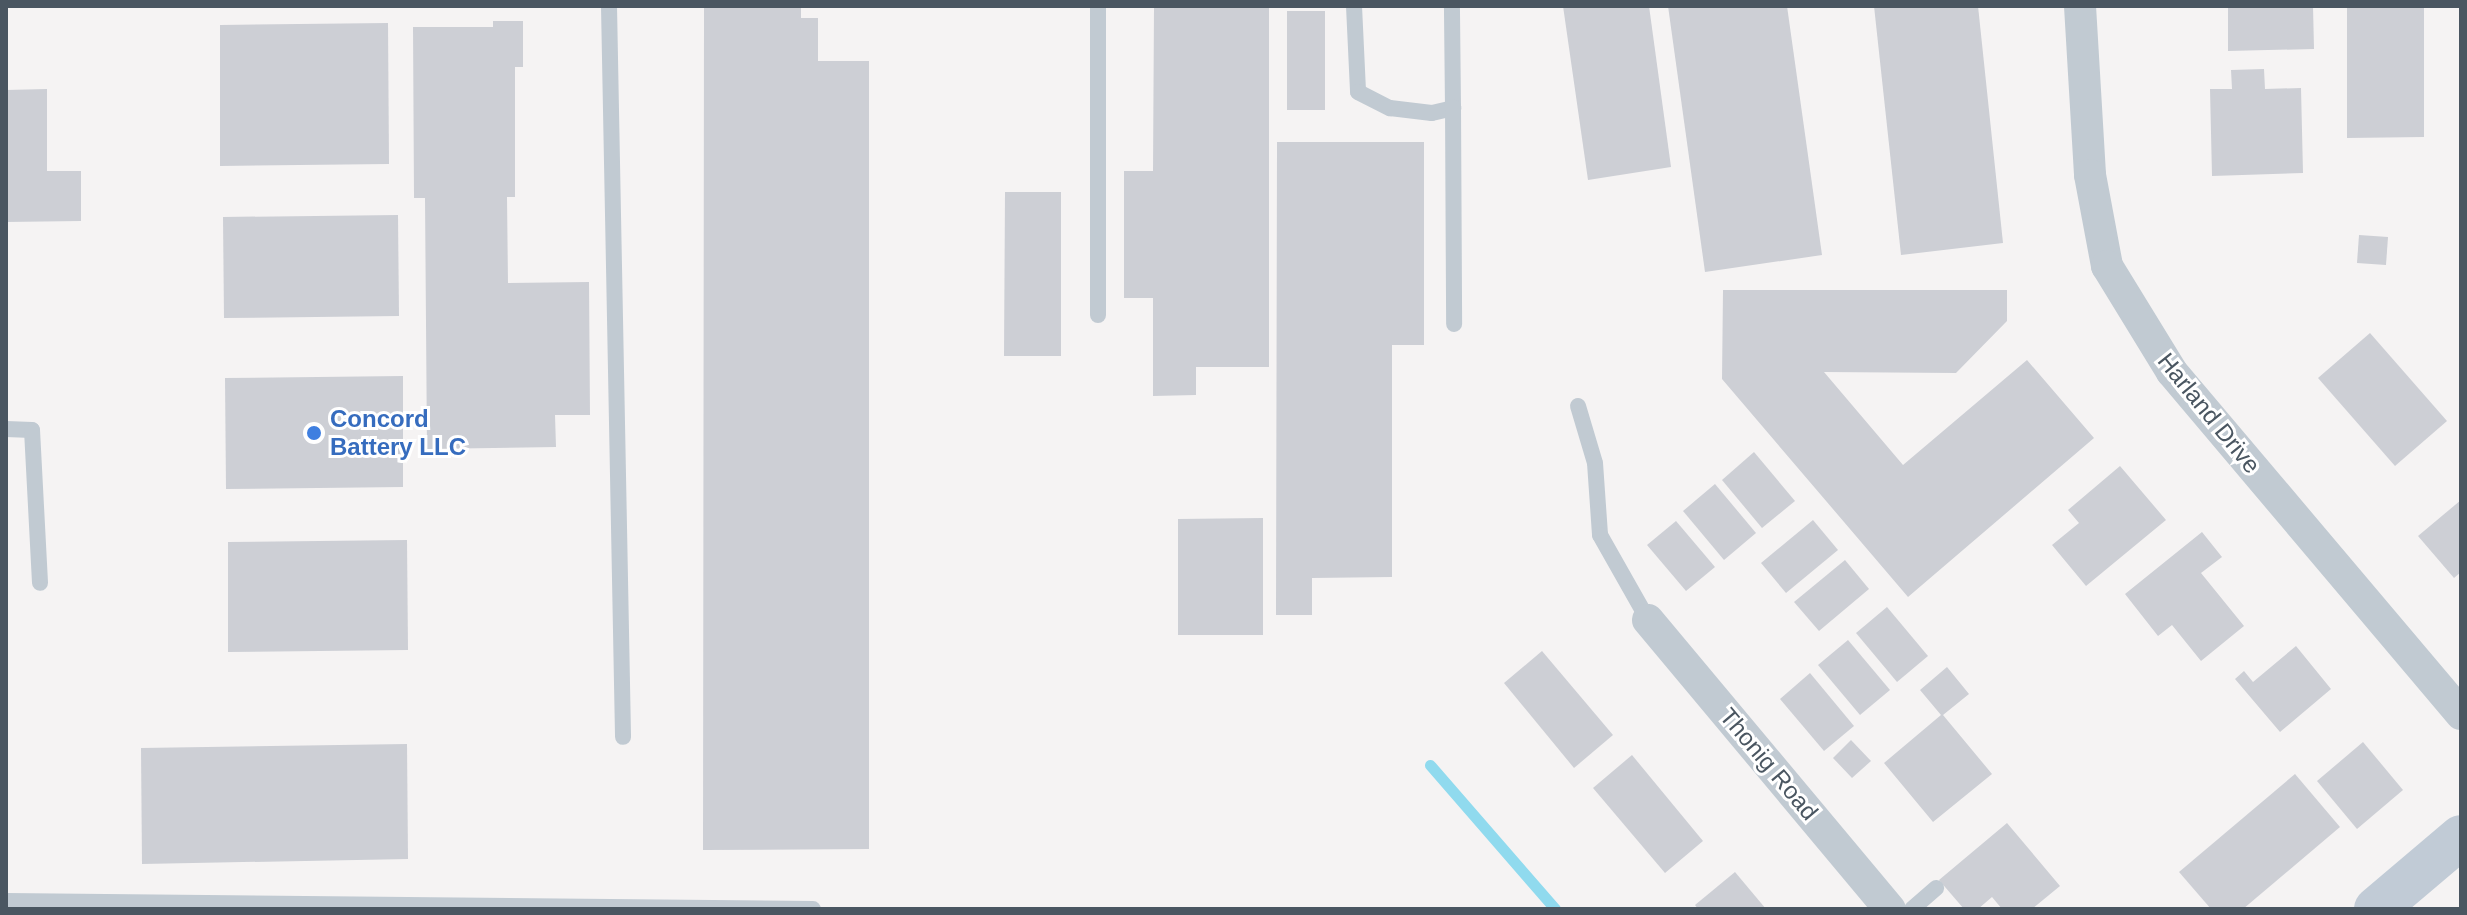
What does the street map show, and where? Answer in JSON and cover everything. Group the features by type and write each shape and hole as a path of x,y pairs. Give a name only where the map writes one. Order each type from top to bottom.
{"main road":[{"path":"2376,909 2461,837"}],"street":[{"name":"Harland Drive","path":"2080,6 2090,175 2107,266 2172,372 2461,714"},
{"name":"Thonig Road","path":"1648,620 1890,909"}],"lane":[{"path":"609,6 623,737"},
{"path":"1098,6 1098,315"},
{"path":"1354,6 1358,92 1390,108 1432,113 1453,107"},
{"path":"1452,6 1454,324"},
{"path":"1578,406 1595,463 1600,535 1648,620"},
{"path":"6,429 32,430 40,583"},
{"path":"1912,909 1936,888"},
{"path":"6,901 813,909"}],"building":[{"path":"704,6 801,6 801,18 818,18 818,61 869,61 869,849 703,850"},
{"path":"1154,6 1269,6 1269,367 1196,367 1196,395 1153,396 1153,298 1124,298 1124,171 1153,171"},
{"path":"1563,6 1649,6 1671,167 1588,180"},
{"path":"1668,6 1787,6 1822,255 1705,272"},
{"path":"1874,6 1978,6 2003,243 1901,255"},
{"path":"2228,6 2313,6 2314,49 2228,51"},
{"path":"2347,6 2424,6 2424,137 2347,138"},
{"path":"1287,11 1325,11 1325,110 1287,110"},
{"path":"493,21 523,21 523,67 515,67 515,197 507,197 508,283 589,282 590,415 555,415 556,447 427,449 425,198 414,198 413,27 493,27"},
{"path":"388,23 389,164 220,166 220,25"},
{"path":"2264,69 2265,89 2301,88 2303,173 2212,176 2210,89 2232,89 2231,70"},
{"path":"47,89 47,171 81,171 81,221 6,222 6,90"},
{"path":"1277,142 1424,142 1424,345 1392,345 1392,577 1312,578 1312,615 1276,615"},
{"path":"1005,192 1061,192 1061,356 1004,356"},
{"path":"398,215 399,316 224,318 223,217"},
{"path":"2359,235 2388,237 2386,265 2357,263"},
{"path":"1723,290 2007,290 2007,321 1956,373 1824,372 1903,465 2027,360 2094,438 1908,597 1722,379"},
{"path":"2370,333 2447,421 2395,466 2318,378"},
{"name":"Concord Battery LLC","path":"403,376 403,487 226,489 225,378"},
{"path":"1754,452 1795,501 1762,528 1722,480"},
{"path":"2120,466 2166,520 2086,586 2052,545 2079,523 2068,510"},
{"path":"1715,484 1756,533 1724,560 1683,511"},
{"path":"2461,500 2461,572 2454,578 2418,536"},
{"path":"1263,518 1263,635 1178,635 1178,519"},
{"path":"1813,520 1838,550 1786,593 1761,563"},
{"path":"1676,521 1715,567 1686,591 1647,545"},
{"path":"2202,532 2222,557 2201,573 2244,626 2201,661 2172,625 2158,636 2125,594"},
{"path":"407,540 408,650 228,652 228,542"},
{"path":"1845,560 1869,589 1819,631 1794,602"},
{"path":"1887,607 1928,656 1897,682 1856,633"},
{"path":"1848,640 1890,690 1860,715 1818,665"},
{"path":"2296,646 2331,689 2280,732 2235,679 2244,671 2253,682"},
{"path":"1542,651 1613,735 1574,768 1504,683"},
{"path":"1947,667 1969,694 1943,715 1992,774 1933,822 1884,763 1941,715 1920,690"},
{"path":"1810,673 1854,726 1824,751 1780,699"},
{"path":"1851,740 1871,761 1852,778 1833,758"},
{"path":"2363,742 2403,790 2357,829 2317,781"},
{"path":"407,744 408,859 142,864 141,748"},
{"path":"1632,755 1703,841 1665,873 1593,788"},
{"path":"2295,774 2340,827 2243,909 2211,909 2179,872"},
{"path":"2007,823 2060,886 2032,909 2002,909 1992,897 1978,909 1964,909 1939,880"},
{"path":"1735,872 1766,909 1698,909 1695,905"}],"waterway":[{"path":"1430,765 1555,909"}],"place":[{"name":"Concord Battery LLC","path":"314,433"}]}
